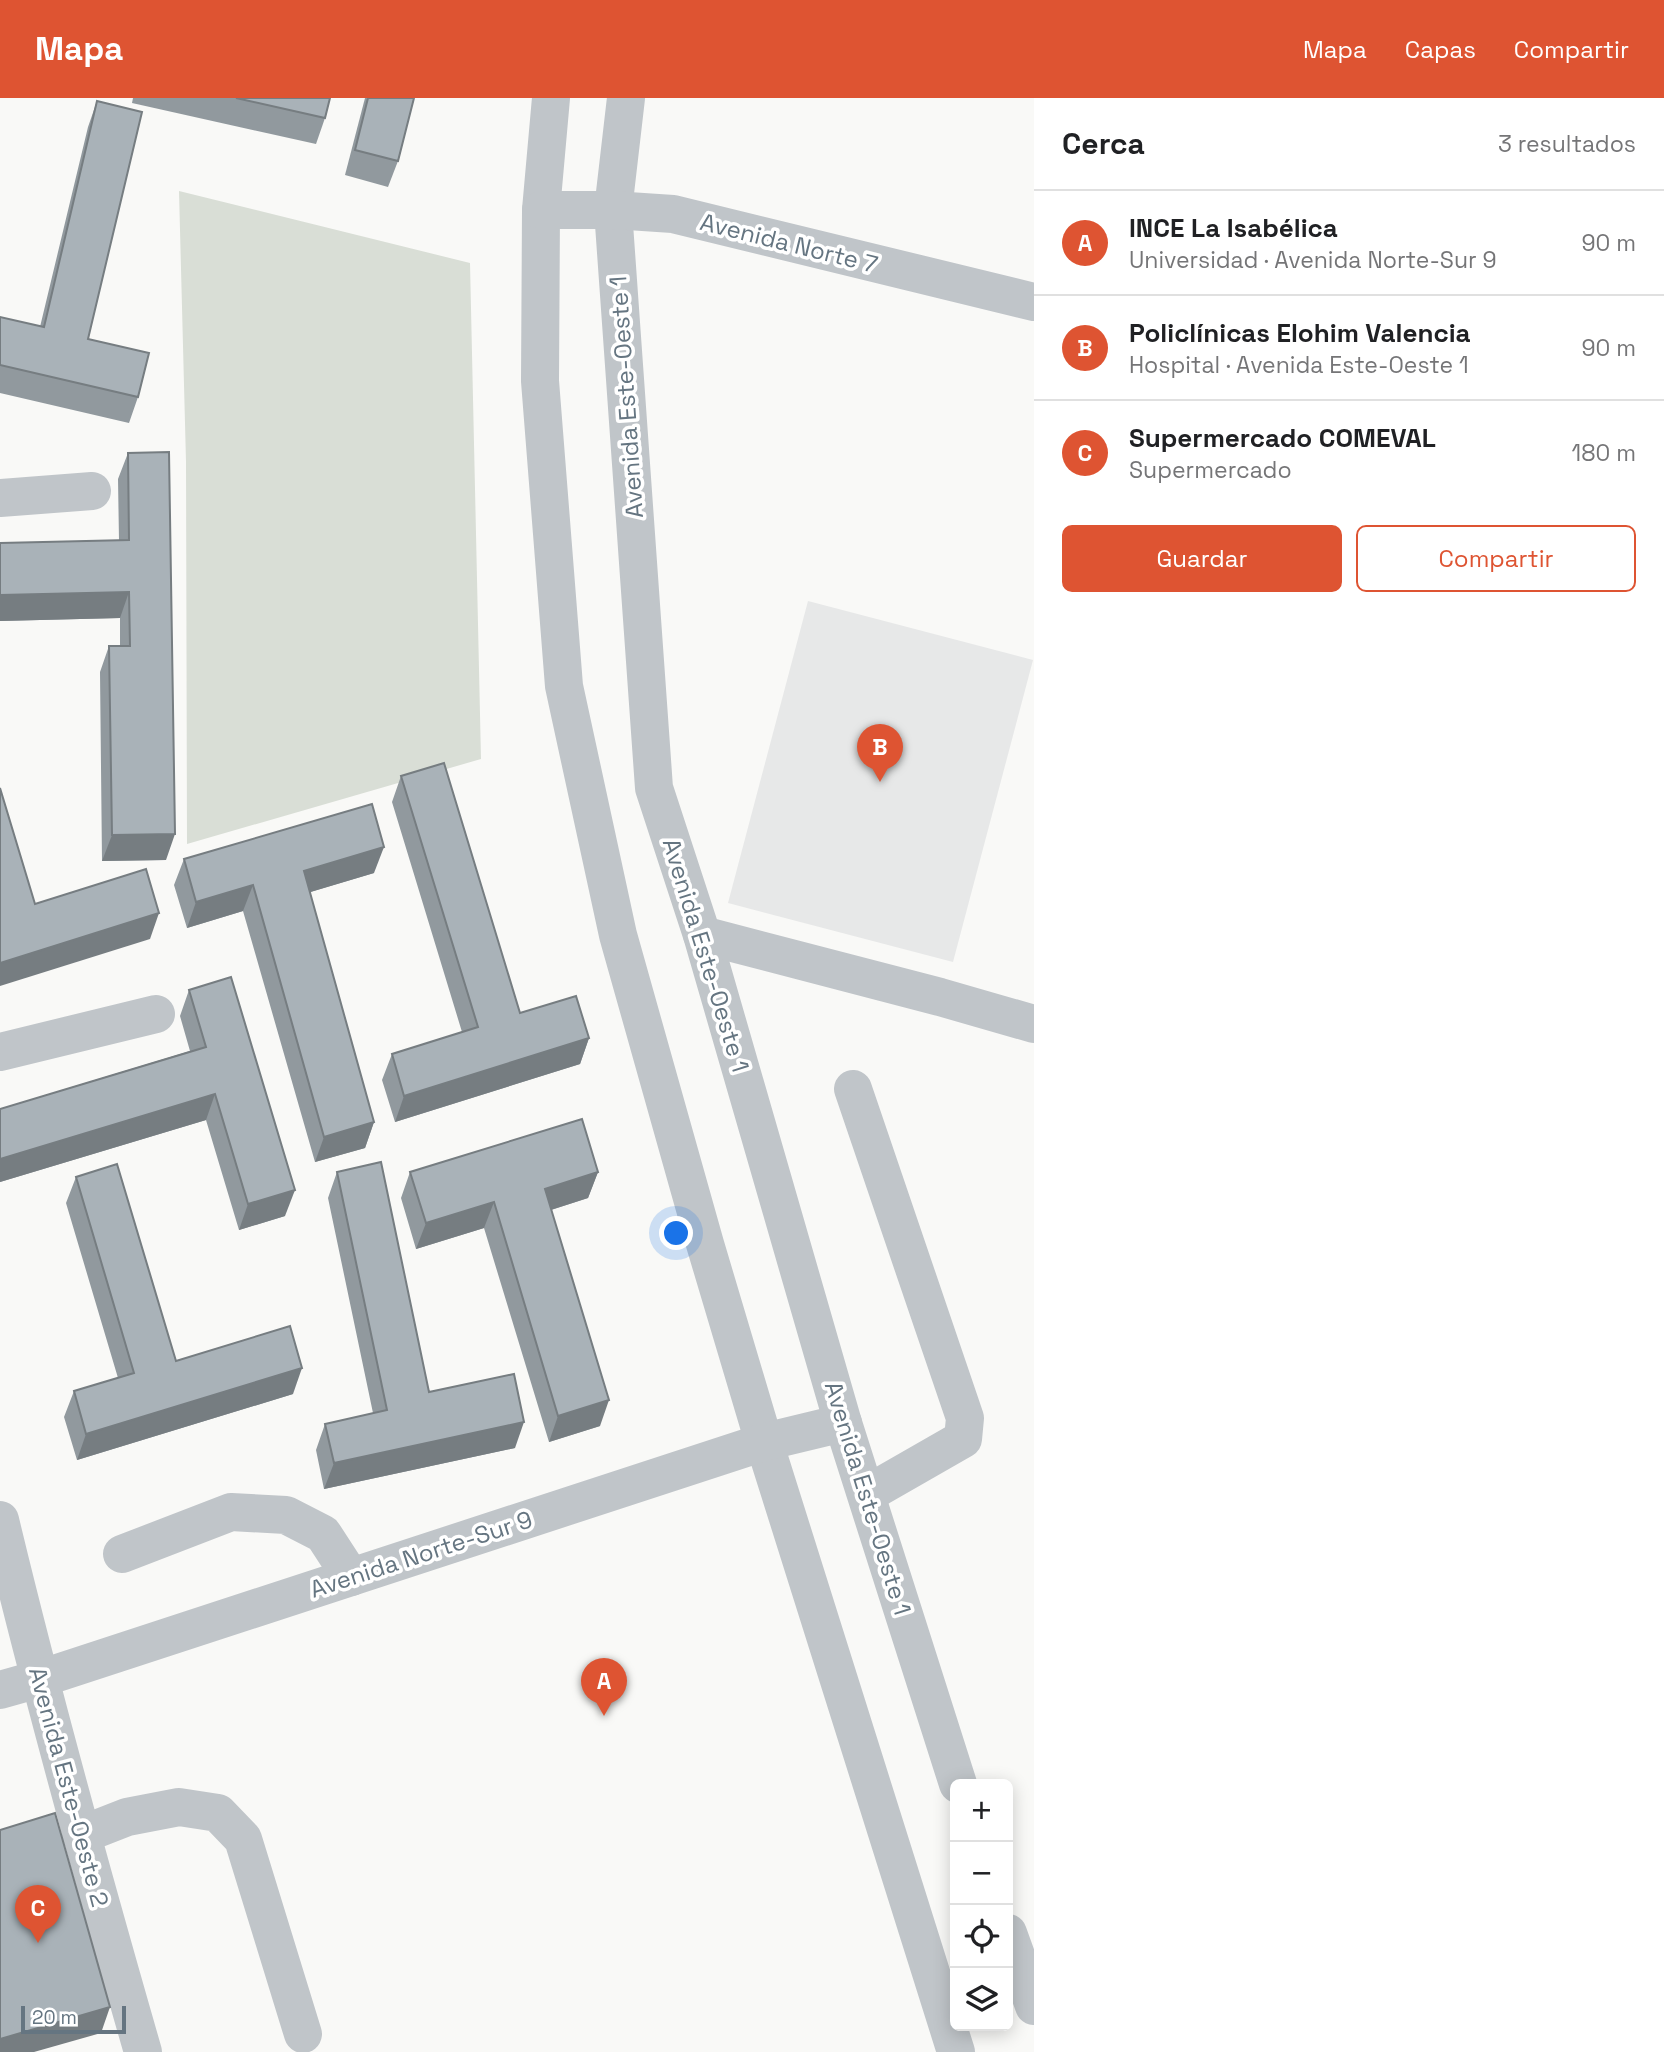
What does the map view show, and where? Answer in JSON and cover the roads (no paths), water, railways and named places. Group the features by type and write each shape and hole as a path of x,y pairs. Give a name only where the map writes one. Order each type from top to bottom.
{"street":[{"path":"551,98 541,210 540,381 564,686 618,935 705,1244 764,1442 956,2052"},
{"name":"Avenida Este-Oeste 1","path":"626,98 613,210 654,788 702,935 843,1423 956,1779"},
{"name":"Avenida Norte 7","path":"541,210 613,210 673,214 1034,302"},
{"path":"0,498 92,491"},
{"path":"702,935 1034,1024"},
{"path":"0,1052 156,1014"},
{"path":"853,1089 965,1418 963,1439 867,1494"},
{"name":"Avenida Norte-Sur 9","path":"0,1690 764,1442 843,1423"},
{"path":"122,1554 231,1513 286,1515 323,1534 351,1577"},
{"name":"Avenida Este-Oeste 2","path":"0,1520 38,1679 143,2052"},
{"path":"81,1835 127,1817 179,1807 218,1813 243,1839 303,2034"},
{"path":"1013,1947 1034,2006"}],"place":[{"name":"Policlínicas Elohim Valencia","path":"880,782"},
{"name":"INCE La Isabélica","path":"604,1716"},
{"name":"Supermercado COMEVAL","path":"38,1943"}]}
